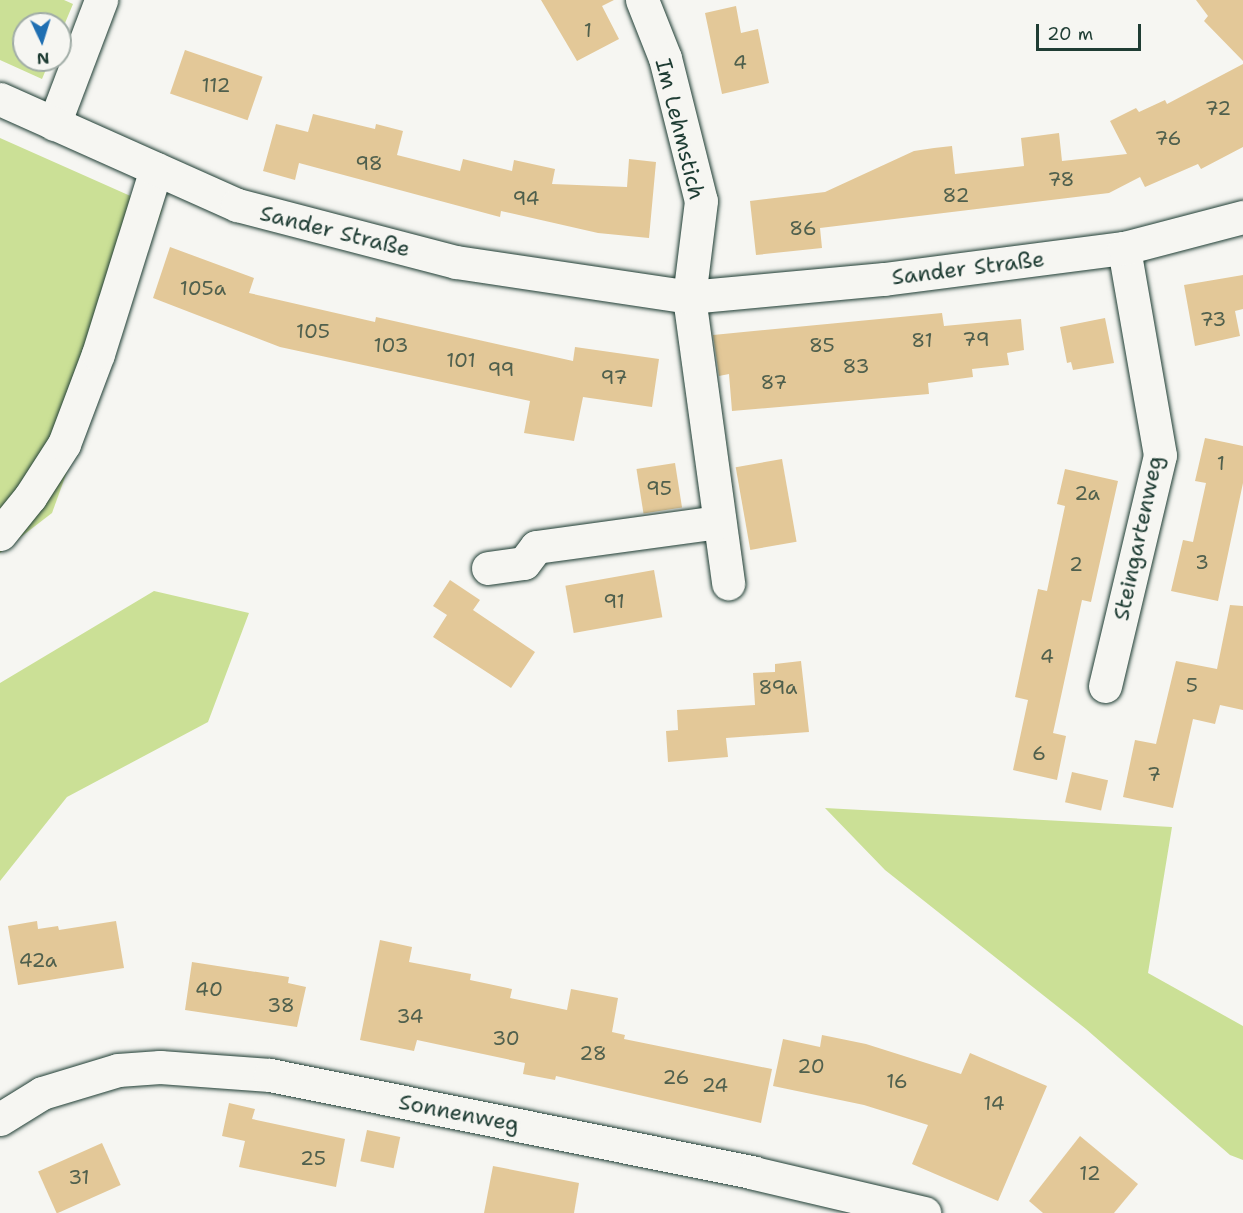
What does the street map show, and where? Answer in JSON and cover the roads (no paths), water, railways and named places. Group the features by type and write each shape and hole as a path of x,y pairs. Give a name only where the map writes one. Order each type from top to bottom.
{"street":[{"path":"54,124 101,0"},
{"name":"Im Lehmstich","path":"642,0 665,58 701,201 689,297"},
{"name":"Sander Straße","path":"0,99 237,205 456,262 689,297 884,279 1124,248 1243,217"},
{"path":"0,534 30,497 64,444 98,354 156,169"},
{"name":"Steingartenweg","path":"1106,686 1160,454 1124,248"},
{"path":"689,297 728,583"},
{"path":"488,568 524,563 536,547 719,522"},
{"name":"Sonnenweg","path":"0,1119 42,1094 118,1070 160,1067 270,1075 754,1173 924,1213"}]}
